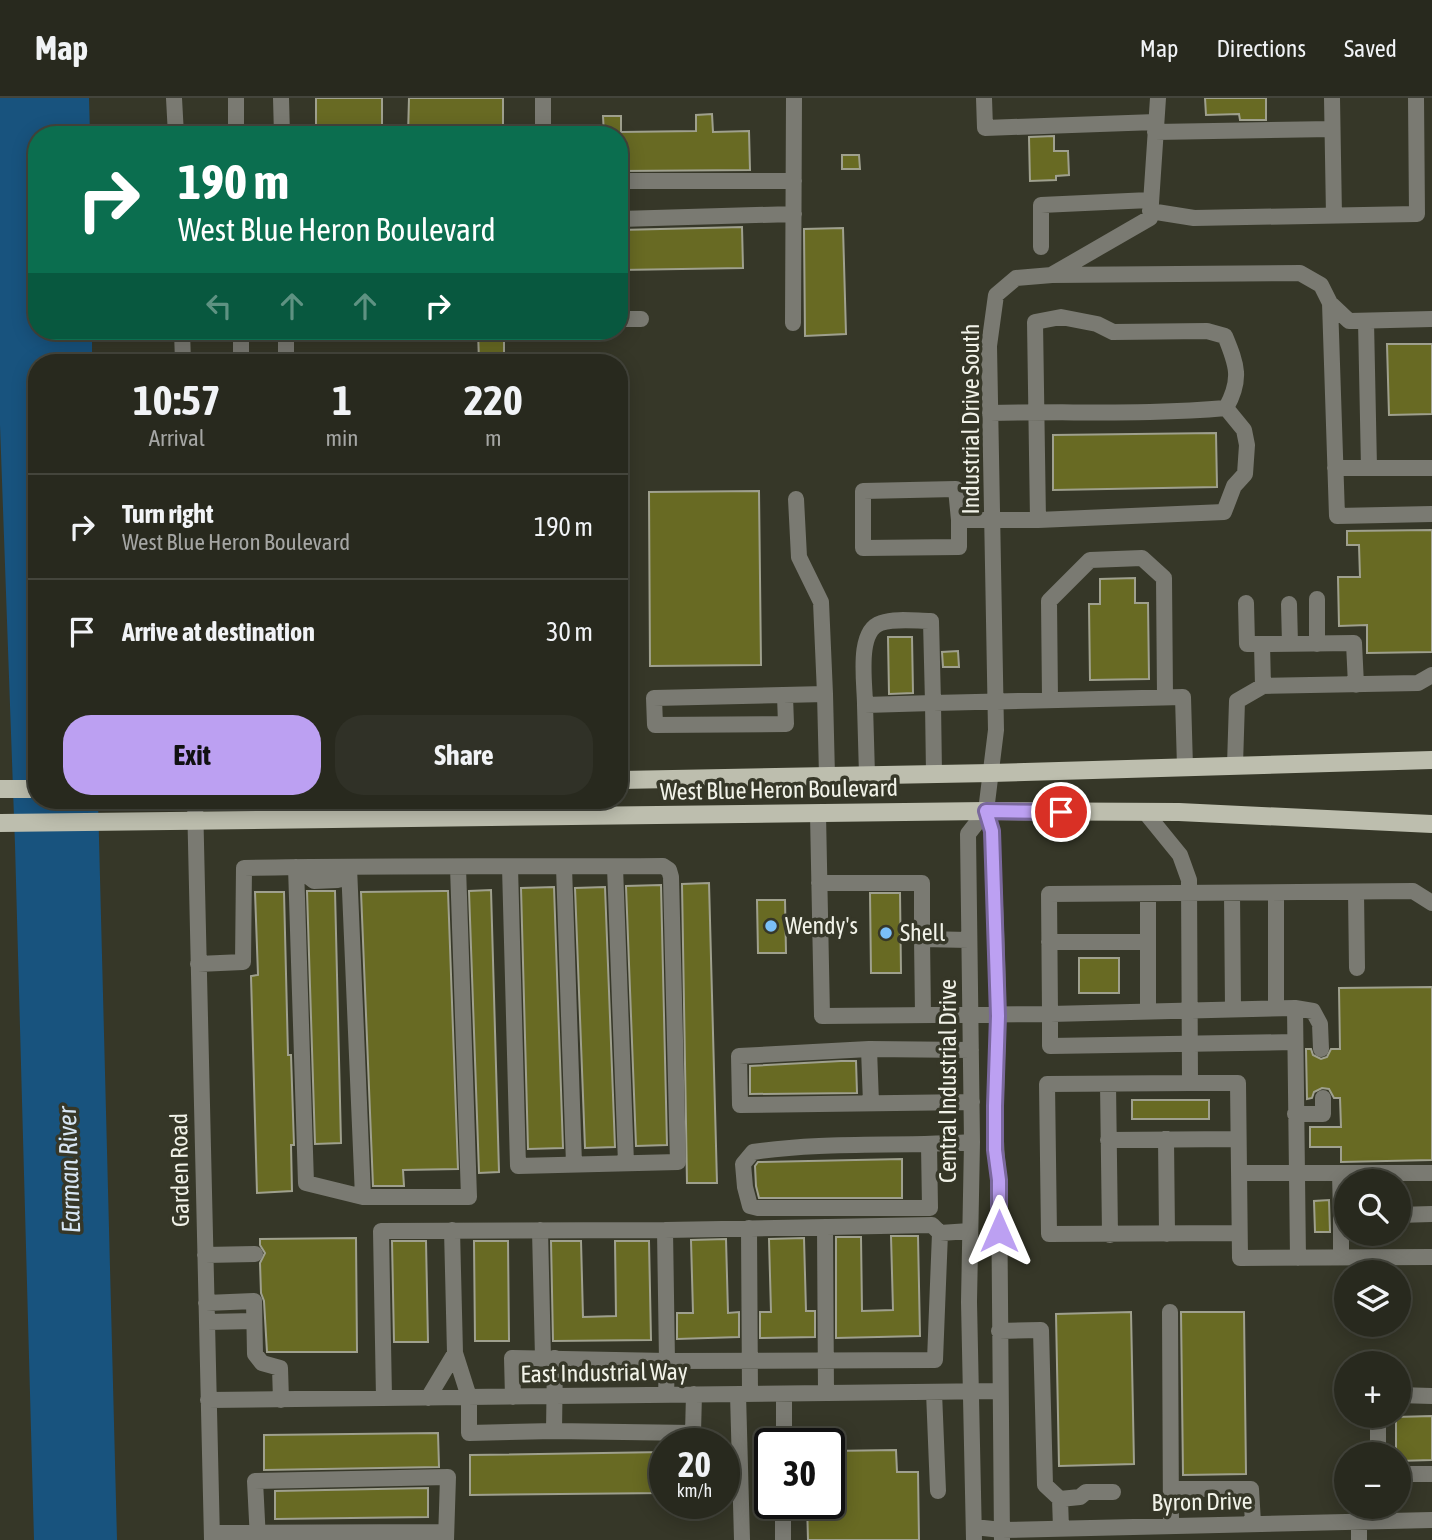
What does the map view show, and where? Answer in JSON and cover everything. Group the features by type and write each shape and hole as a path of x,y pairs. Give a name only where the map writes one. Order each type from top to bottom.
{"main road":[{"name":"West Blue Heron Boulevard","path":"628,780 991,773 1432,760"},
{"path":"0,789 28,789"},
{"name":"West Blue Heron Boulevard","path":"0,823 986,811 1216,813 1432,824"}],"street":[{"path":"174,98 176,126"},
{"path":"236,98 236,126"},
{"path":"281,98 282,126"},
{"path":"543,98 543,126"},
{"path":"793,323 794,98"},
{"path":"984,98 985,128 1332,129"},
{"path":"1052,275 1150,218 1158,98"},
{"path":"1332,98 1334,216"},
{"path":"1041,247 1041,205 1150,206 1194,218 1417,214 1416,98"},
{"path":"628,181 794,181"},
{"path":"628,219 794,214"},
{"name":"Industrial Drive South","path":"986,811 996,730 989,346 996,295 1016,278 1052,275 1300,273 1321,285 1330,303"},
{"path":"1330,303 1349,321 1432,319"},
{"path":"1330,303 1338,516 1432,514"},
{"path":"1038,520 1035,322 1061,317 1097,324 1113,332 1207,331 1225,336 1237,363 1234,393 1226,408"},
{"path":"628,318 641,318"},
{"path":"1366,320 1369,468"},
{"path":"990,413 1189,411 1226,408"},
{"path":"959,520 1038,520 1223,512 1234,486 1245,474 1247,445 1244,429 1226,408"},
{"path":"1335,468 1432,468"},
{"path":"956,489 959,520 959,547 863,548 863,491 956,489"},
{"path":"796,499 799,557 821,602 827,776"},
{"path":"1050,700 1049,601 1090,560 1142,558 1164,578 1165,697"},
{"path":"1317,599 1317,644"},
{"path":"1246,603 1247,645 1354,643 1356,685"},
{"path":"1289,604 1290,644"},
{"path":"867,775 865,640 872,627 883,622 931,621 934,774"},
{"path":"1262,644 1263,686"},
{"path":"1235,765 1237,701 1263,686 1418,683 1432,675"},
{"path":"785,696 786,724 654,725 654,698 825,694"},
{"path":"865,705 1183,697 1185,767"},
{"name":"Garden Road","path":"195,809 212,1536"},
{"name":"Central Industrial Drive","path":"974,1534 969,1302 972,1102 968,834 986,811"},
{"name":"Central Industrial Drive","path":"986,811 992,831 998,1016 995,1150 999,1180 1002,1535"},
{"path":"1145,812 1180,855 1189,880 1190,1083"},
{"path":"818,814 822,1016 998,1016 1295,1008 1312,1011 1320,1024 1321,1049"},
{"path":"198,964 243,961 244,868 296,867 314,881 338,880 349,867 663,866 671,877 678,1161 518,1166 510,867"},
{"path":"296,867 306,1183 363,1197 468,1197 458,867"},
{"path":"349,867 363,1197"},
{"path":"564,867 574,1164"},
{"path":"615,867 626,1163"},
{"path":"819,883 922,883 923,1015"},
{"path":"1295,1042 1050,1046 1049,894 1413,891 1432,903"},
{"path":"1356,892 1357,968"},
{"path":"1232,893 1233,1009"},
{"path":"1276,893 1276,1008"},
{"path":"1148,895 1149,1011"},
{"path":"922,939 969,940"},
{"path":"1049,942 1148,942"},
{"path":"1295,1008 1298,1258"},
{"path":"869,1049 871,1102"},
{"path":"971,1050 869,1049 739,1056 740,1105 972,1102"},
{"path":"1239,1233 1049,1234 1047,1084 1238,1083 1240,1258 1432,1256"},
{"path":"1108,1084 1110,1235"},
{"path":"1295,1114 1323,1114 1323,1098"},
{"path":"1166,1139 1167,1234"},
{"path":"1108,1140 1238,1139"},
{"path":"929,1145 930,1208 758,1208 750,1206 744,1187 743,1164 753,1152 787,1147 972,1142"},
{"path":"1239,1173 1334,1173"},
{"path":"1411,1173 1432,1173"},
{"path":"1411,1215 1432,1214"},
{"path":"384,1398 382,1231 932,1225 940,1233 935,1360 667,1362 512,1358 513,1397"},
{"path":"825,1227 826,1393"},
{"path":"742,1540 744,1394 749,1361 749,1228"},
{"path":"452,1230 455,1353 469,1397 469,1433 694,1433 694,1394"},
{"path":"540,1230 549,1358 555,1396 554,1431"},
{"path":"665,1230 666,1395"},
{"path":"940,1233 971,1231"},
{"path":"1341,1257 1342,1246"},
{"path":"205,1255 255,1254"},
{"path":"206,1303 254,1301 255,1354 262,1363 281,1368 281,1400"},
{"path":"1170,1312 1173,1489 1171,1525"},
{"path":"206,1322 254,1321"},
{"path":"999,1331 1041,1330 1045,1485 1060,1499 1061,1528"},
{"path":"428,1398 455,1353"},
{"name":"East Industrial Way","path":"208,1401 1000,1391"},
{"path":"934,1392 938,1490"},
{"path":"784,1394 784,1428"},
{"path":"1411,1395 1432,1396"},
{"path":"1411,1474 1432,1474"},
{"path":"212,1536 257,1537 446,1536 448,1477 255,1481 257,1537"},
{"path":"1173,1489 1251,1489 1253,1523"},
{"path":"1060,1499 1080,1497 1086,1492 1112,1492"},
{"name":"Byron Drive","path":"1411,1518 1432,1520"},
{"path":"783,1519 783,1540"},
{"name":"Byron Drive","path":"974,1534 1002,1535 1061,1528 1122,1533 1171,1525 1224,1532 1253,1523 1364,1519"},
{"path":"1359,1521 1359,1540"}],"water":[{"name":"Earman River","path":"0,98 89,98 90,126 28,126 28,340 92,340 92,354 28,354 28,809 98,809 117,1540 34,1540 15,845 0,425"}],"building":[{"path":"316,98 382,98 382,126 316,126"},
{"path":"409,98 503,98 503,126 408,126"},
{"path":"1205,98 1266,98 1266,120 1240,120 1239,114 1206,115"},
{"path":"712,114 713,132 749,131 750,170 628,171 628,132 696,131 696,115"},
{"path":"603,116 621,116 621,126 604,126"},
{"path":"1054,136 1054,151 1068,151 1069,175 1056,176 1056,180 1030,181 1029,137"},
{"path":"842,155 859,155 860,169 842,169"},
{"path":"742,227 743,268 628,270 628,230"},
{"path":"843,228 846,334 805,336 804,229"},
{"path":"478,340 504,340 504,354 479,354"},
{"path":"1387,344 1432,344 1432,414 1389,415"},
{"path":"1216,433 1217,487 1053,490 1053,435"},
{"path":"759,491 761,665 650,666 649,492"},
{"path":"1432,530 1432,652 1367,653 1367,625 1339,626 1338,577 1360,577 1359,545 1347,545 1347,531"},
{"path":"1135,578 1135,603 1148,603 1149,679 1090,680 1089,604 1100,604 1100,579"},
{"path":"888,637 912,637 913,693 889,694"},
{"path":"958,651 959,667 943,667 942,652"},
{"path":"709,883 717,1183 687,1183 682,884"},
{"path":"661,885 667,1145 636,1146 626,886"},
{"path":"554,887 563,1148 528,1149 521,888"},
{"path":"605,887 615,1147 585,1148 575,888"},
{"path":"491,890 499,1172 479,1173 469,891"},
{"path":"307,891 335,891 341,1143 315,1144"},
{"path":"448,891 458,1169 403,1170 404,1186 373,1186 361,892"},
{"path":"255,892 284,892 288,1055 291,1055 294,1145 291,1145 292,1191 257,1193 251,976 258,975"},
{"name":"Shell","path":"870,893 900,893 901,973 871,973"},
{"name":"Wendy's","path":"757,900 785,900 786,953 758,953"},
{"path":"1079,958 1119,958 1119,993 1079,993"},
{"path":"1432,987 1432,1160 1341,1162 1341,1147 1310,1147 1310,1127 1341,1127 1340,1098 1334,1098 1329,1089 1322,1088 1314,1092 1312,1098 1307,1099 1306,1049 1311,1049 1313,1055 1321,1059 1327,1057 1331,1049 1340,1049 1339,988"},
{"path":"856,1061 857,1093 750,1094 750,1066"},
{"path":"1132,1100 1209,1100 1209,1119 1132,1119"},
{"path":"902,1159 902,1198 759,1198 756,1186 755,1166 758,1162"},
{"path":"1329,1200 1330,1232 1315,1232 1314,1201"},
{"path":"891,1236 918,1236 920,1336 836,1338 836,1237 861,1237 862,1311 893,1310"},
{"path":"356,1238 357,1352 267,1352 260,1263 265,1253 260,1239"},
{"path":"804,1238 806,1311 815,1311 815,1337 760,1338 760,1312 771,1312 769,1239"},
{"path":"726,1239 728,1313 739,1312 739,1337 677,1339 677,1313 693,1313 691,1240"},
{"path":"392,1241 426,1241 428,1342 394,1342"},
{"path":"474,1241 508,1241 509,1341 475,1341"},
{"path":"551,1241 581,1241 583,1317 616,1316 615,1241 649,1241 651,1340 553,1341"},
{"path":"1131,1312 1134,1464 1059,1466 1056,1314"},
{"path":"1181,1312 1244,1312 1246,1474 1183,1475"},
{"path":"1432,1416 1432,1460 1411,1461 1411,1442 1396,1442 1396,1428 1411,1428 1411,1417"},
{"path":"438,1433 439,1467 264,1470 264,1435"},
{"path":"896,1450 897,1472 918,1472 919,1540 808,1540 807,1519 845,1519 845,1451"},
{"path":"649,1452 649,1493 470,1495 470,1455"},
{"path":"428,1488 428,1517 275,1519 275,1491"}],"place":[{"name":"Wendy's","path":"771,926"},
{"name":"Shell","path":"886,933"}],"route":[{"path":"999,1231 999,1180 995,1150 998,991 992,831 986,811 1061,812"}]}
